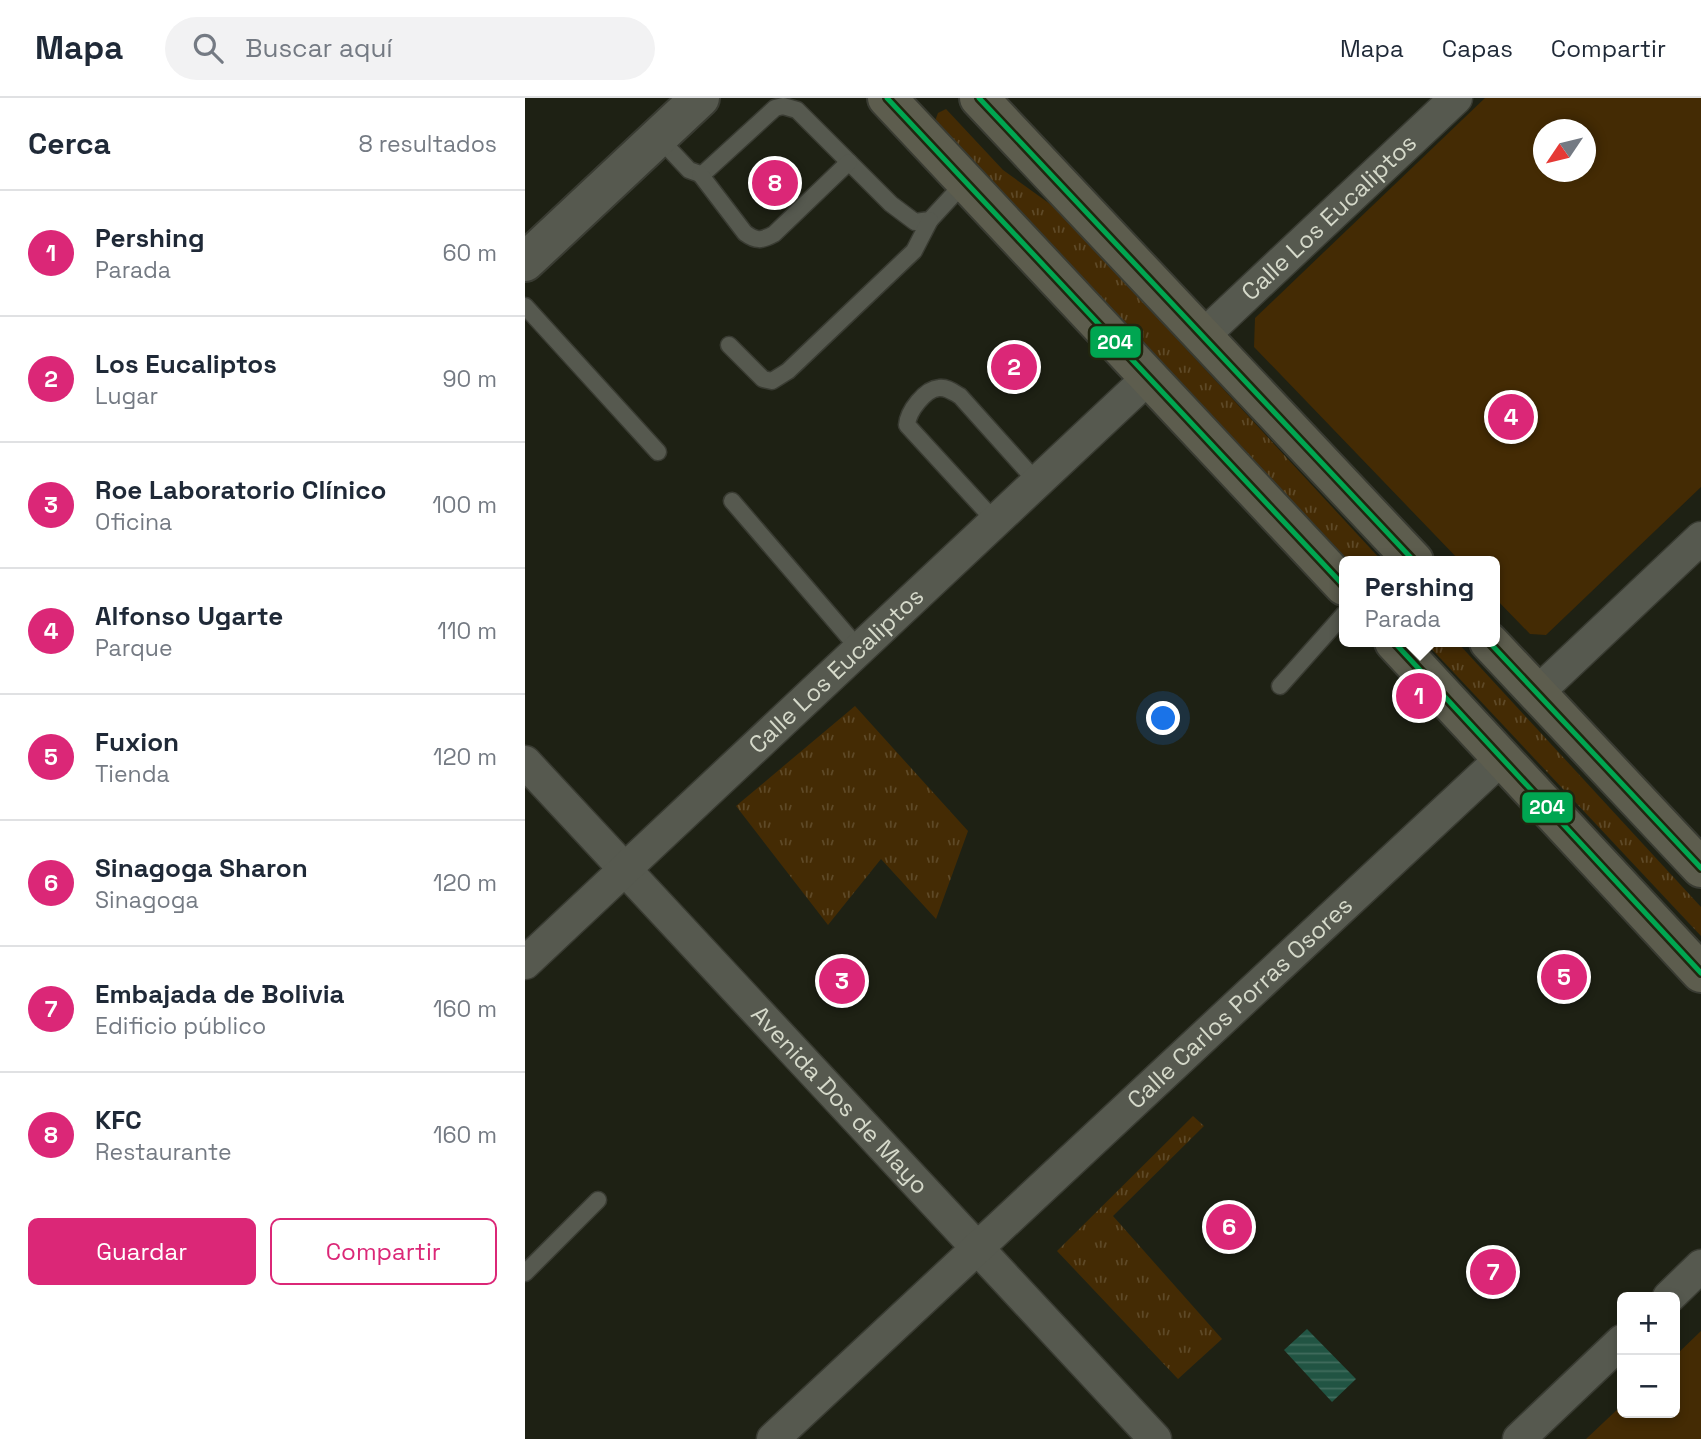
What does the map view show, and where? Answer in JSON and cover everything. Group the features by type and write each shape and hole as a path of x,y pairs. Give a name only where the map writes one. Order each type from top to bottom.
{"main road":[{"path":"525,262 700,98"},
{"path":"887,98 920,114 965,182 1339,581"},
{"path":"979,98 1409,556"},
{"path":"1399,647 1701,972"},
{"path":"1494,647 1697,859"}],"street":[{"name":"Calle Los Eucaliptos","path":"1203,336 1456,98"},
{"name":"Calle Los Eucaliptos","path":"525,963 1148,378"},
{"path":"1537,693 1701,538"},
{"name":"Calle Carlos Porras Osores","path":"773,1439 1502,758"},
{"name":"Avenida Dos de Mayo","path":"525,762 1155,1439"},
{"path":"1674,1292 1701,1266"},
{"path":"1520,1439 1617,1346"}],"lane":[{"path":"699,174 705,172 775,108 783,106 797,110 891,204 915,222 930,220"},
{"path":"658,137 689,170 699,174 745,233 754,239 763,240 773,234 849,162"},
{"path":"729,345 763,379 772,381 913,251 930,220 965,182"},
{"path":"525,306 658,452"},
{"path":"995,521 907,425 911,410 931,391 948,388 960,396 1037,482"},
{"path":"732,501 859,649"},
{"path":"1280,686 1339,620"},
{"path":"525,1273 598,1200"}],"green space":[{"path":"1485,98 1701,98 1701,487 1546,635 1530,634 1500,603 1500,556 1455,556 1254,347 1255,318"},
{"path":"946,109 1003,170 1057,209 1377,556 1344,556 935,121 938,113"},
{"path":"1430,647 1462,647 1701,907 1701,936"},
{"path":"855,706 968,831 936,919 881,859 828,925 736,806"},
{"path":"1193,1116 1204,1126 1113,1216 1222,1339 1178,1379 1057,1251"},
{"path":"1701,1331 1701,1439 1586,1439 1617,1410 1617,1418 1680,1418 1680,1351"}],"shaded area":[{"path":"1307,1329 1356,1379 1332,1402 1284,1350"}],"transit line":[{"name":"204","path":"887,98 1339,581"},
{"name":"204","path":"979,98 1409,556"},
{"name":"204","path":"1399,647 1701,973"},
{"name":"204","path":"1494,647 1701,868"}],"place":[{"name":"KFC","path":"775,183"},
{"name":"Los Eucaliptos","path":"1014,367"},
{"name":"Alfonso Ugarte","path":"1511,417"},
{"name":"Pershing","path":"1419,696"},
{"name":"Fuxion","path":"1564,977"},
{"name":"Roe Laboratorio Clínico","path":"842,981"},
{"name":"Sinagoga Sharon","path":"1229,1227"},
{"name":"Embajada de Bolivia","path":"1493,1272"}]}
